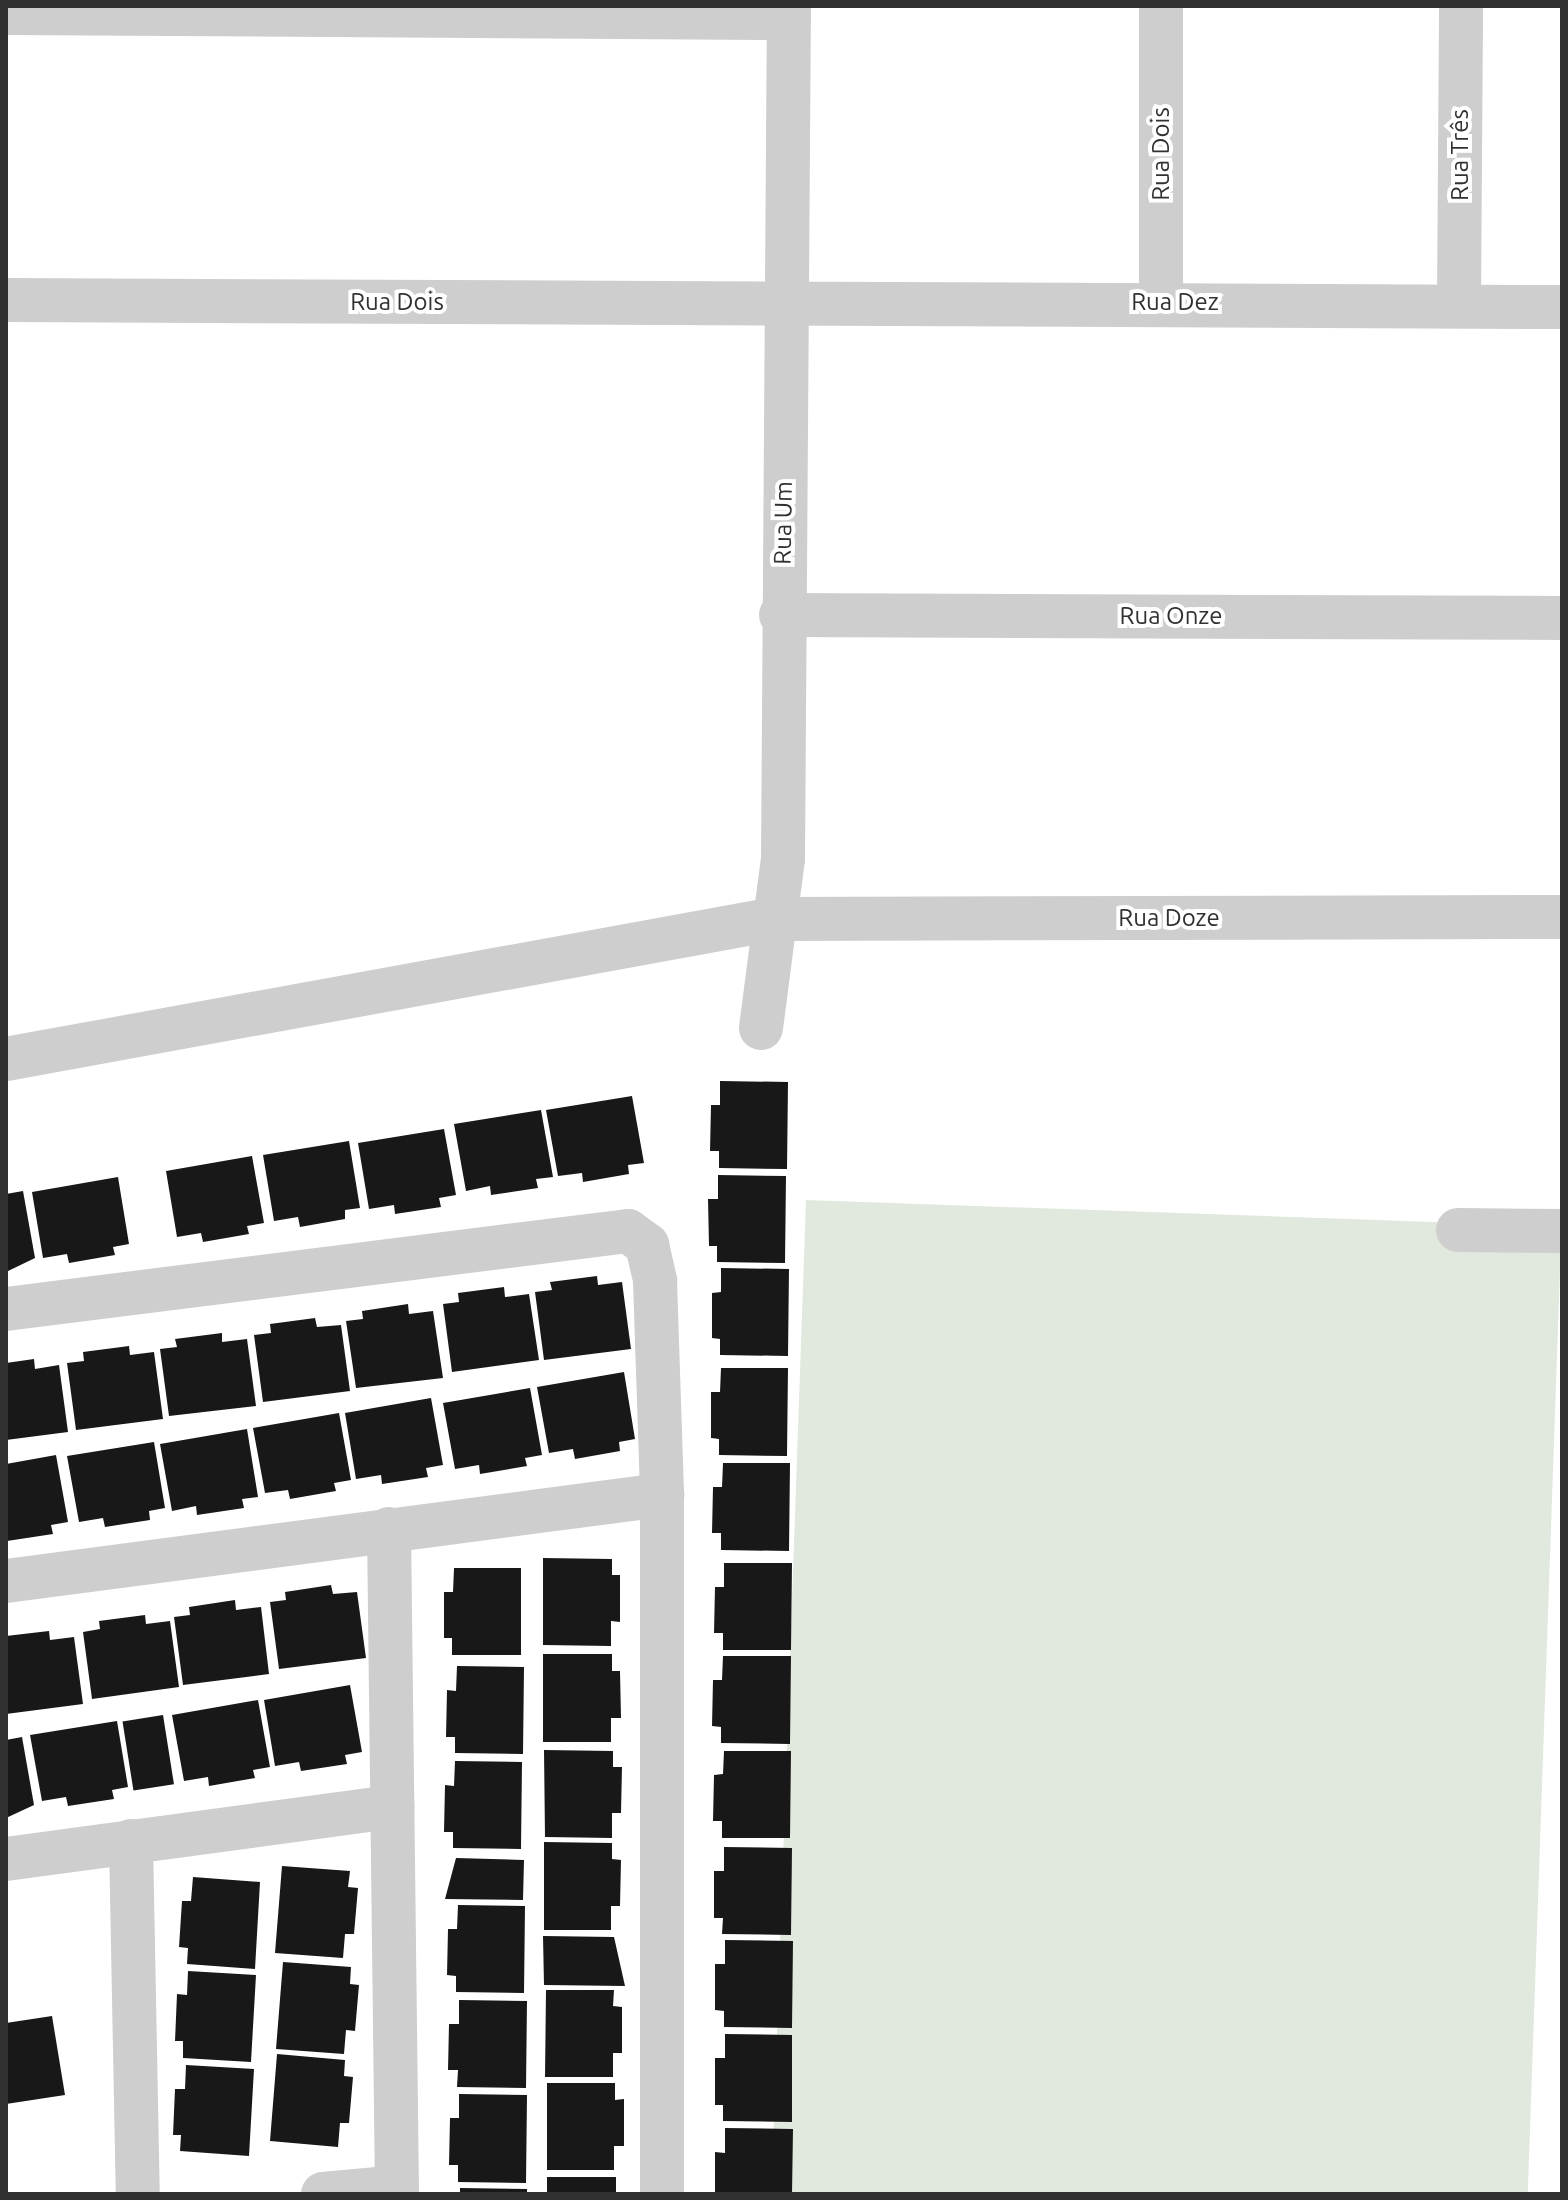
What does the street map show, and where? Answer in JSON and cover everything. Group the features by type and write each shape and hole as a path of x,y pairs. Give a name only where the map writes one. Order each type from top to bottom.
{"street":[{"name":"Rua Dois","path":"1161,6 1161,302"},
{"name":"Rua Três","path":"1459,303 1461,6"},
{"name":"Rua Um","path":"6,13 789,12 789,305 781,615 784,819 761,1028"},
{"name":"Rua Dois","path":"6,300 789,305"},
{"name":"Rua Dez","path":"789,305 1161,302 1459,303 1562,307"},
{"name":"Rua Onze","path":"781,615 1562,618"},
{"name":"Rua Doze","path":"6,1059 775,919 1562,917"},
{"path":"1458,1230 1562,1231"},
{"path":"6,1309 628,1231 647,1245 655,1281 662,1495 662,2194"},
{"path":"6,1581 662,1495"},
{"path":"323,2194 397,2191 389,1529"},
{"path":"6,1859 393,1807"},
{"path":"131,1841 138,2194"}],"shaded area":[{"path":"806,1200 1562,1226 1528,2194 771,2193"}],"building":[{"path":"720,1081 788,1082 787,1169 719,1168 719,1151 710,1151 711,1105 720,1105"},
{"path":"632,1096 644,1163 628,1165 629,1174 583,1182 582,1173 558,1176 546,1110"},
{"path":"541,1110 553,1177 536,1179 538,1188 491,1195 490,1186 466,1191 454,1124"},
{"path":"444,1129 456,1195 439,1198 441,1207 395,1214 394,1205 369,1209 358,1143"},
{"path":"349,1141 360,1208 345,1210 345,1219 300,1227 298,1217 274,1221 263,1155"},
{"path":"252,1156 264,1223 247,1226 249,1234 203,1242 201,1233 177,1237 166,1171"},
{"path":"718,1175 786,1176 785,1263 717,1262 717,1246 709,1246 708,1199 718,1199"},
{"path":"118,1177 129,1244 113,1247 115,1255 69,1263 67,1254 43,1258 32,1192"},
{"path":"23,1191 35,1258 6,1272 6,1194"},
{"path":"721,1268 789,1269 788,1356 720,1355 720,1339 712,1338 712,1293 721,1292"},
{"path":"597,1276 598,1285 622,1282 631,1349 544,1360 535,1292 552,1290 550,1282"},
{"path":"504,1287 505,1297 529,1294 539,1360 452,1372 443,1304 459,1302 458,1293"},
{"path":"408,1304 409,1314 433,1311 443,1378 356,1388 346,1321 363,1319 362,1311"},
{"path":"315,1318 317,1327 341,1325 350,1391 263,1402 254,1335 271,1333 270,1324"},
{"path":"222,1333 222,1342 247,1339 256,1406 169,1416 160,1349 177,1347 175,1339"},
{"path":"129,1346 130,1355 154,1352 163,1419 76,1430 67,1363 84,1361 83,1352"},
{"path":"34,1359 35,1369 59,1365 68,1432 6,1440 6,1363"},
{"path":"721,1368 788,1368 787,1456 719,1455 719,1439 711,1438 711,1392 720,1392"},
{"path":"624,1372 635,1439 619,1442 620,1451 575,1459 573,1449 549,1453 537,1387"},
{"path":"530,1388 542,1455 525,1458 527,1466 480,1474 479,1465 455,1469 443,1403"},
{"path":"431,1398 443,1465 426,1468 428,1477 382,1484 381,1475 356,1479 345,1413"},
{"path":"339,1413 351,1480 334,1483 336,1491 290,1499 288,1490 265,1493 253,1428"},
{"path":"247,1429 258,1497 242,1499 244,1508 197,1515 196,1506 172,1511 160,1444"},
{"path":"154,1442 165,1508 149,1511 150,1520 105,1527 103,1518 79,1522 67,1456"},
{"path":"56,1455 68,1522 51,1525 53,1534 7,1541 6,1464"},
{"path":"723,1463 790,1463 789,1551 721,1550 721,1533 712,1533 713,1487 722,1487"},
{"path":"543,1558 612,1559 612,1575 620,1575 620,1622 611,1621 611,1646 543,1645"},
{"path":"724,1563 792,1563 791,1650 723,1650 723,1633 714,1633 715,1587 724,1587"},
{"path":"454,1568 521,1568 521,1655 452,1655 452,1638 444,1638 444,1592 453,1592"},
{"path":"331,1585 333,1594 357,1592 366,1658 279,1669 270,1602 286,1600 285,1592"},
{"path":"235,1600 236,1610 261,1607 269,1674 183,1685 174,1617 190,1615 189,1607"},
{"path":"145,1615 146,1624 170,1621 179,1687 92,1699 83,1632 100,1629 99,1621"},
{"path":"49,1631 50,1640 74,1637 83,1704 6,1714 6,1636"},
{"path":"543,1654 612,1654 612,1671 620,1671 621,1718 611,1718 611,1742 543,1742"},
{"path":"723,1656 791,1656 790,1744 721,1743 721,1727 712,1726 713,1680 722,1680"},
{"path":"457,1666 524,1667 523,1754 455,1753 455,1737 446,1737 447,1690 456,1691"},
{"path":"350,1685 362,1752 345,1755 347,1764 301,1771 299,1762 275,1766 264,1700"},
{"path":"258,1700 270,1767 253,1770 255,1778 209,1786 208,1777 184,1781 172,1715"},
{"path":"163,1715 174,1784 133,1791 123,1721"},
{"path":"117,1721 128,1787 112,1790 114,1799 68,1806 66,1797 42,1801 30,1735"},
{"path":"22,1737 34,1805 6,1818 6,1740"},
{"path":"544,1750 613,1751 613,1767 622,1767 621,1813 612,1813 612,1838 545,1837"},
{"path":"724,1751 791,1751 790,1838 722,1838 722,1821 713,1821 714,1775 723,1774"},
{"path":"455,1761 522,1762 521,1849 453,1848 453,1832 444,1832 445,1785 454,1786"},
{"path":"544,1842 612,1843 612,1859 621,1860 620,1906 611,1906 611,1930 544,1930"},
{"path":"724,1847 792,1848 791,1935 722,1934 723,1918 714,1918 714,1871 724,1871"},
{"path":"456,1858 524,1860 523,1900 445,1899"},
{"path":"282,1866 350,1871 348,1887 358,1888 354,1934 345,1934 343,1958 275,1953"},
{"path":"193,1877 260,1882 255,1969 187,1964 188,1948 179,1947 182,1901 191,1901"},
{"path":"458,1905 525,1906 524,1993 456,1992 456,1976 447,1975 448,1929 457,1929"},
{"path":"543,1936 614,1937 625,1986 544,1985"},
{"path":"725,1940 793,1941 792,2028 724,2027 724,2011 715,2010 715,1964 725,1964"},
{"path":"283,1962 351,1967 350,1984 359,1985 355,2031 346,2030 344,2054 276,2049"},
{"path":"188,1971 256,1975 251,2062 183,2058 183,2041 175,2041 177,1994 187,1995"},
{"path":"546,1990 614,1990 613,2006 622,2007 622,2053 613,2053 613,2077 545,2077"},
{"path":"459,2000 527,2001 526,2088 457,2087 458,2070 448,2070 449,2024 459,2024"},
{"path":"52,2016 65,2095 6,2104 6,2023"},
{"path":"725,2034 792,2035 792,2122 723,2121 723,2105 715,2105 715,2058 725,2058"},
{"path":"277,2054 345,2060 344,2076 353,2077 349,2123 340,2123 338,2147 270,2141"},
{"path":"186,2065 254,2069 249,2156 180,2151 181,2135 173,2135 175,2089 185,2089"},
{"path":"547,2083 615,2083 615,2100 624,2099 624,2146 614,2146 614,2170 547,2170"},
{"path":"459,2094 527,2095 526,2183 458,2182 458,2165 449,2165 450,2118 459,2118"},
{"path":"725,2128 793,2129 792,2194 715,2194 715,2152 725,2153"},
{"path":"547,2177 616,2177 616,2194 547,2194"},
{"path":"460,2188 527,2189 527,2194 460,2194"}]}
